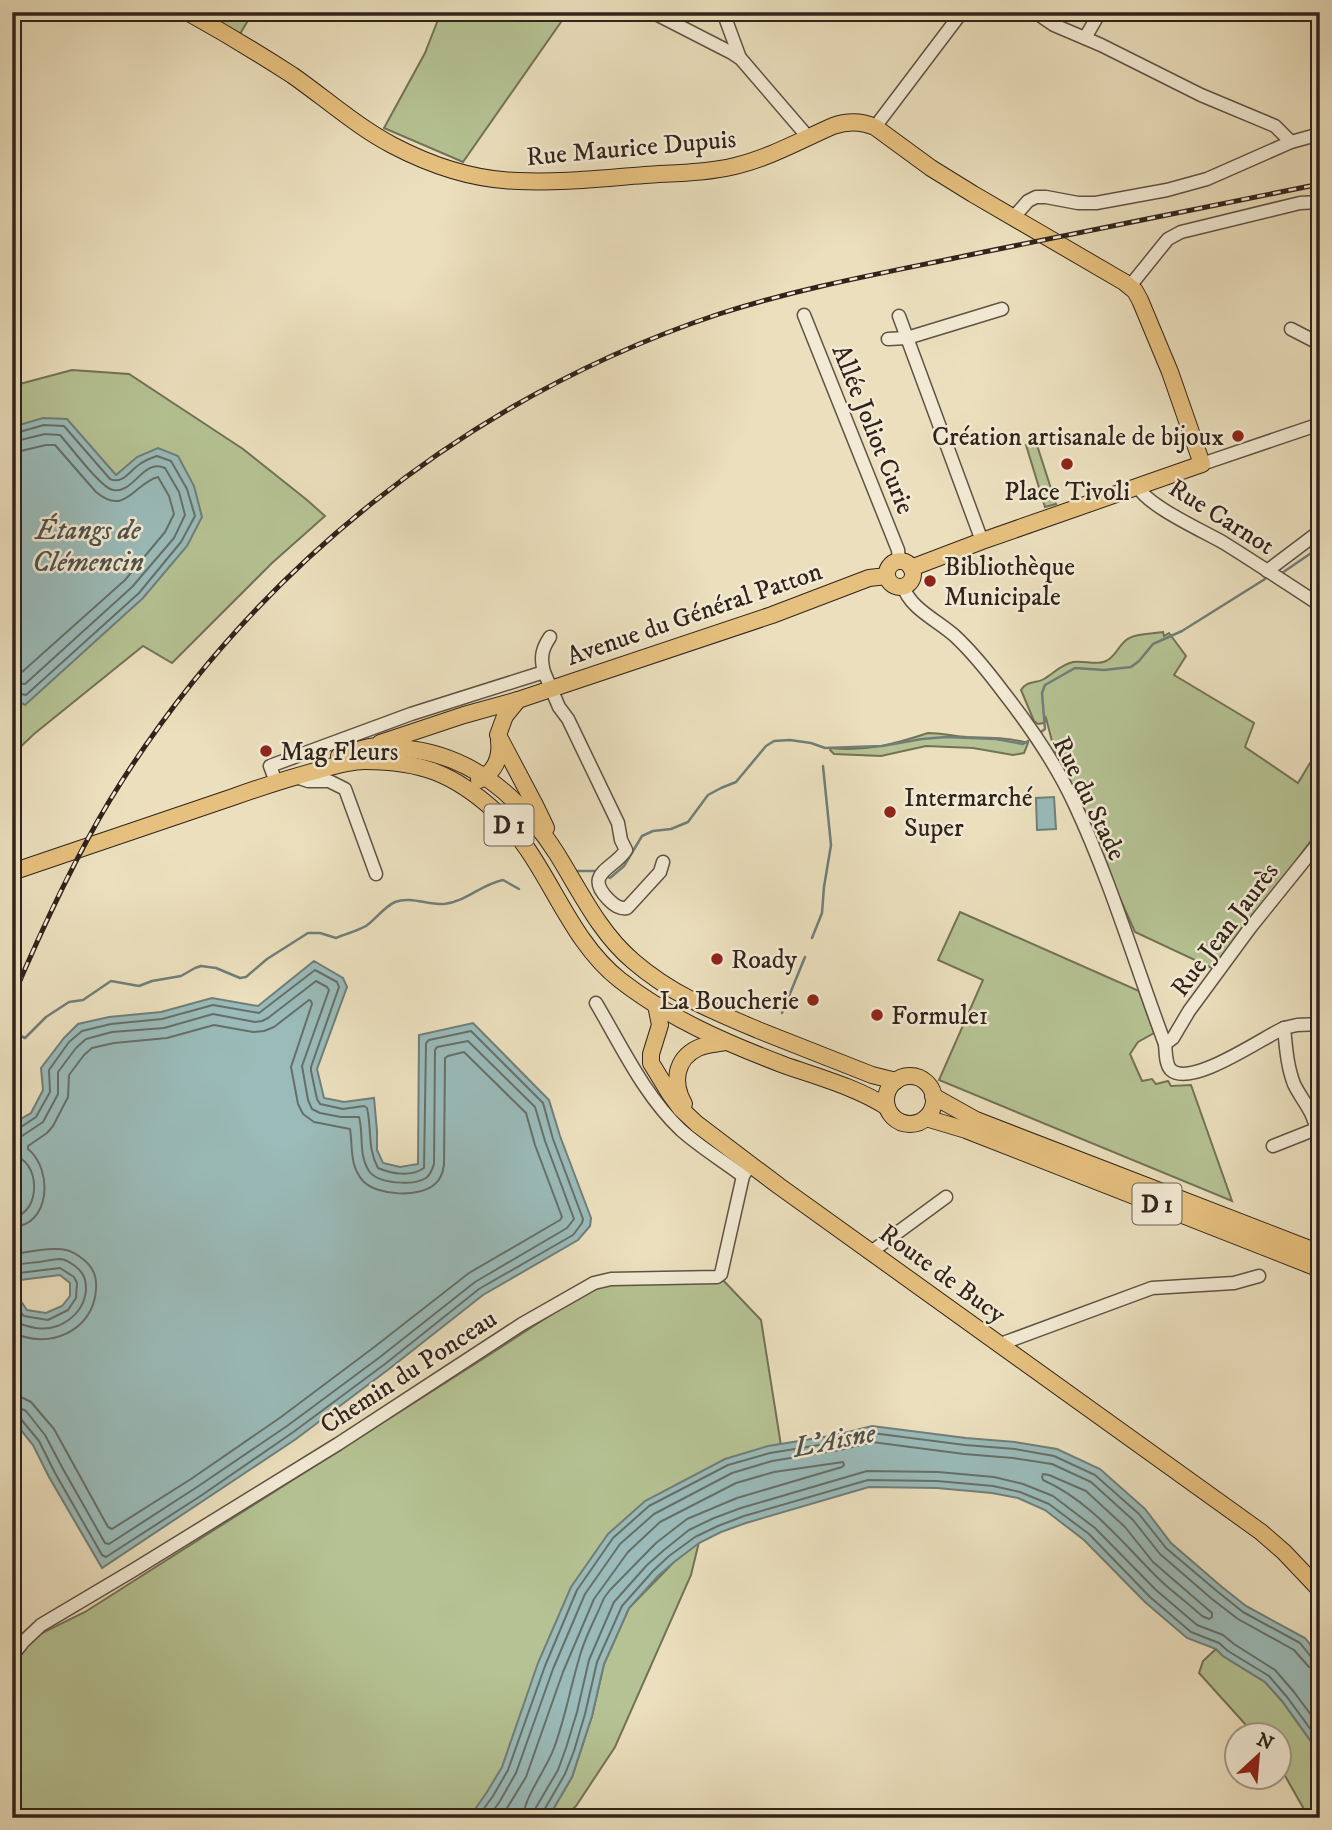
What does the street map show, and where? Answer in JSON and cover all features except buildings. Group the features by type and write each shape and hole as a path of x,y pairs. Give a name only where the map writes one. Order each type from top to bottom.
{"main road":[{"name":"Rue Maurice Dupuis","path":"187,12 293,76 367,131 392,145 456,171 483,177 516,181 559,181 708,170 745,163 839,124 858,123 874,127"},
{"path":"874,127 931,168 1130,286 1140,300 1170,372 1202,464 982,541 905,564 891,564 887,576 895,586 904,586 911,581 912,577 905,564"},
{"name":"Avenue du Général Patton","path":"464,715 518,700 772,615 869,578 887,576"},
{"path":"446,721 435,736 432,753 438,767 449,777 466,783 477,781 493,770 498,760 498,738 505,716 518,700"},
{"path":"371,747 464,715 487,721 506,750 535,805 558,856"},
{"name":"D 1","path":"295,776 337,757 371,747 411,749 459,762 486,777 508,794 535,822 593,914 618,947 634,962 699,1005 872,1075 896,1081"},
{"name":"D 1","path":"12,872 295,776 361,761 414,766 449,777 494,811 529,851 579,934 607,969 656,1005 726,1042 859,1092 887,1107"},
{"name":"Route de Bucy","path":"656,1005 660,1025 651,1054 652,1063 663,1085 676,1102 747,1171 871,1252 1261,1532 1320,1590"},
{"name":"Route de Bucy","path":"698,1124 681,1098 677,1068 701,1046 726,1042"},
{"path":"910,1077 925,1082 933,1096 933,1104 926,1118 911,1124 896,1120 887,1107 887,1093 896,1081 910,1077"},
{"name":"D 1","path":"933,1096 976,1120 1320,1253"},
{"name":"D 1","path":"926,1118 966,1130 1320,1269"}],"street":[{"path":"652,12 741,59 808,136"},
{"path":"723,12 741,59"},
{"path":"874,127 962,12"},
{"path":"1035,12 1054,25 1275,127 1291,142"},
{"path":"1085,38 1100,12"},
{"path":"1013,218 1028,201 1036,197 1078,204 1145,195 1207,179 1291,142 1320,134"},
{"path":"1130,286 1163,245 1175,235 1300,203 1320,202"},
{"path":"888,339 907,338 1002,309"},
{"name":"Allée Joliot Curie","path":"804,315 905,564"},
{"path":"899,316 982,541"},
{"path":"1291,329 1320,344"},
{"path":"1202,464 1320,424"},
{"name":"Rue Carnot","path":"1138,487 1140,492 1152,501 1320,605"},
{"path":"1267,571 1320,531"},
{"name":"Rue du Stade","path":"904,586 914,604 956,637 981,663 1018,711 1062,780 1099,861 1165,1044 1167,1065 1185,1075 1211,1068 1284,1028"},
{"path":"550,637 542,649 541,661 559,707 561,720 613,831 626,850 601,873 599,888 616,906 621,909 628,908 660,872 663,862"},
{"path":"276,782 270,766 411,714 544,672"},
{"path":"295,776 308,781 329,781 345,789 376,874"},
{"name":"Rue Jean Jaurès","path":"1165,1044 1173,1038 1189,1011 1242,939 1320,841"},
{"name":"Route de Bucy","path":"596,1003 646,1089 659,1106 683,1132 747,1171"},
{"path":"1273,1146 1318,1129 1294,1084 1287,1060 1284,1028 1320,1024"},
{"name":"Chemin du Ponceau","path":"12,1656 41,1625 327,1451 522,1324 594,1283 611,1279 717,1277 721,1274 747,1171"},
{"path":"871,1252 946,1197"},
{"path":"1003,1346 1006,1342 1152,1289 1234,1283 1259,1276"}],"green space":[{"path":"197,12 253,12 240,34"},
{"path":"441,12 568,12 463,162 384,128 425,53"},
{"path":"72,370 129,374 243,449 325,516 272,563 172,663 143,646 12,755 12,386"},
{"path":"1036,442 1056,504 1045,507 1026,445"},
{"path":"1163,632 1164,636 1169,633 1186,656 1174,675 1254,723 1245,747 1298,783 1310,763 1320,769 1320,829 1214,969 1135,932 1055,753 1046,718 1044,723 1038,724 1034,721 1021,690 1069,663 1106,661 1133,636"},
{"path":"928,733 1028,743 1024,753 1013,755 973,748 926,746 881,756 834,754 830,750 880,746"},
{"path":"960,912 1139,991 1154,1033 1138,1042 1130,1054 1142,1081 1152,1079 1156,1084 1168,1081 1171,1086 1191,1085 1232,1201 939,1080 983,980 938,960"},
{"path":"721,1278 761,1320 783,1458 630,1549 509,1818 12,1818 12,1664 36,1636 85,1612 600,1283"},
{"path":"699,1542 691,1575 615,1747 576,1806 562,1818 548,1818 572,1777 592,1716 604,1664 629,1608 674,1562"},
{"path":"1216,1649 1265,1682 1282,1701 1320,1754 1320,1818 1309,1818 1294,1792 1294,1722 1243,1722 1199,1673 1203,1661"}],"water":[{"name":"Étangs de Clémencin","path":"43,418 67,419 116,475 137,457 158,448 178,456 194,486 202,517 187,546 143,598 25,705 12,697 12,427"},
{"path":"1054,797 1056,829 1037,830 1036,798"},
{"path":"314,961 343,978 347,987 317,1069 324,1098 344,1102 374,1098 377,1150 383,1163 400,1167 418,1164 419,1035 473,1023 549,1100 591,1218 590,1226 578,1240 483,1295 296,1439 102,1568 33,1445 12,1419 12,1298 18,1297 27,1310 46,1313 62,1306 70,1296 70,1283 60,1275 20,1280 12,1289 12,1213 18,1189 12,1155 12,1124 31,1113 43,1090 41,1068 78,1024 109,1017 161,1012 212,998 258,1006"},
{"name":"L'Aisne","path":"872,1426 1057,1449 1100,1469 1145,1509 1171,1543 1222,1587 1246,1606 1305,1638 1320,1657 1320,1754 1265,1682 1216,1649 1187,1638 1145,1602 1084,1540 1045,1510 1018,1498 992,1493 937,1488 869,1487 721,1532 699,1543 674,1562 629,1608 604,1664 592,1716 572,1777 548,1818 469,1818 502,1767 538,1663 571,1587 608,1534 645,1501 725,1459 768,1446"}],"waterway":[{"path":"1282,573 1320,547"},
{"path":"1041,732 1045,729 1042,693 1045,685 1075,668 1104,670 1131,667 1153,644 1182,631 1265,579"},
{"path":"608,877 624,866 642,836 688,822 708,795 736,782 766,746 774,741 790,740 825,748 882,746 946,737 996,739 1023,744 1028,741"},
{"path":"812,938 822,913 831,845 823,766"},
{"path":"577,871 597,871"},
{"path":"14,1033 25,1038 46,1017 69,1002 83,1000 111,981 139,986 181,976 201,966 216,968 240,978 246,977 267,959 308,933 320,933 336,938 366,926 387,907 401,900 452,903 503,880 519,889"},
{"path":"782,1013 805,957"}],"railway":[{"path":"12,999 83,848 110,800 166,717 228,640 297,569 372,503 452,445 537,393 626,350 750,304 878,274 1320,184"}],"place":[{"name":"Création artisanale de bijoux","path":"1238,436"},
{"name":"Place Tivoli","path":"1067,464"},
{"name":"Bibliothèque Municipale","path":"930,581"},
{"name":"Mag Fleurs","path":"266,751"},
{"name":"Intermarché Super","path":"890,812"},
{"name":"Roady","path":"717,959"},
{"name":"La Boucherie","path":"813,1000"},
{"name":"Formule1","path":"877,1015"}]}
